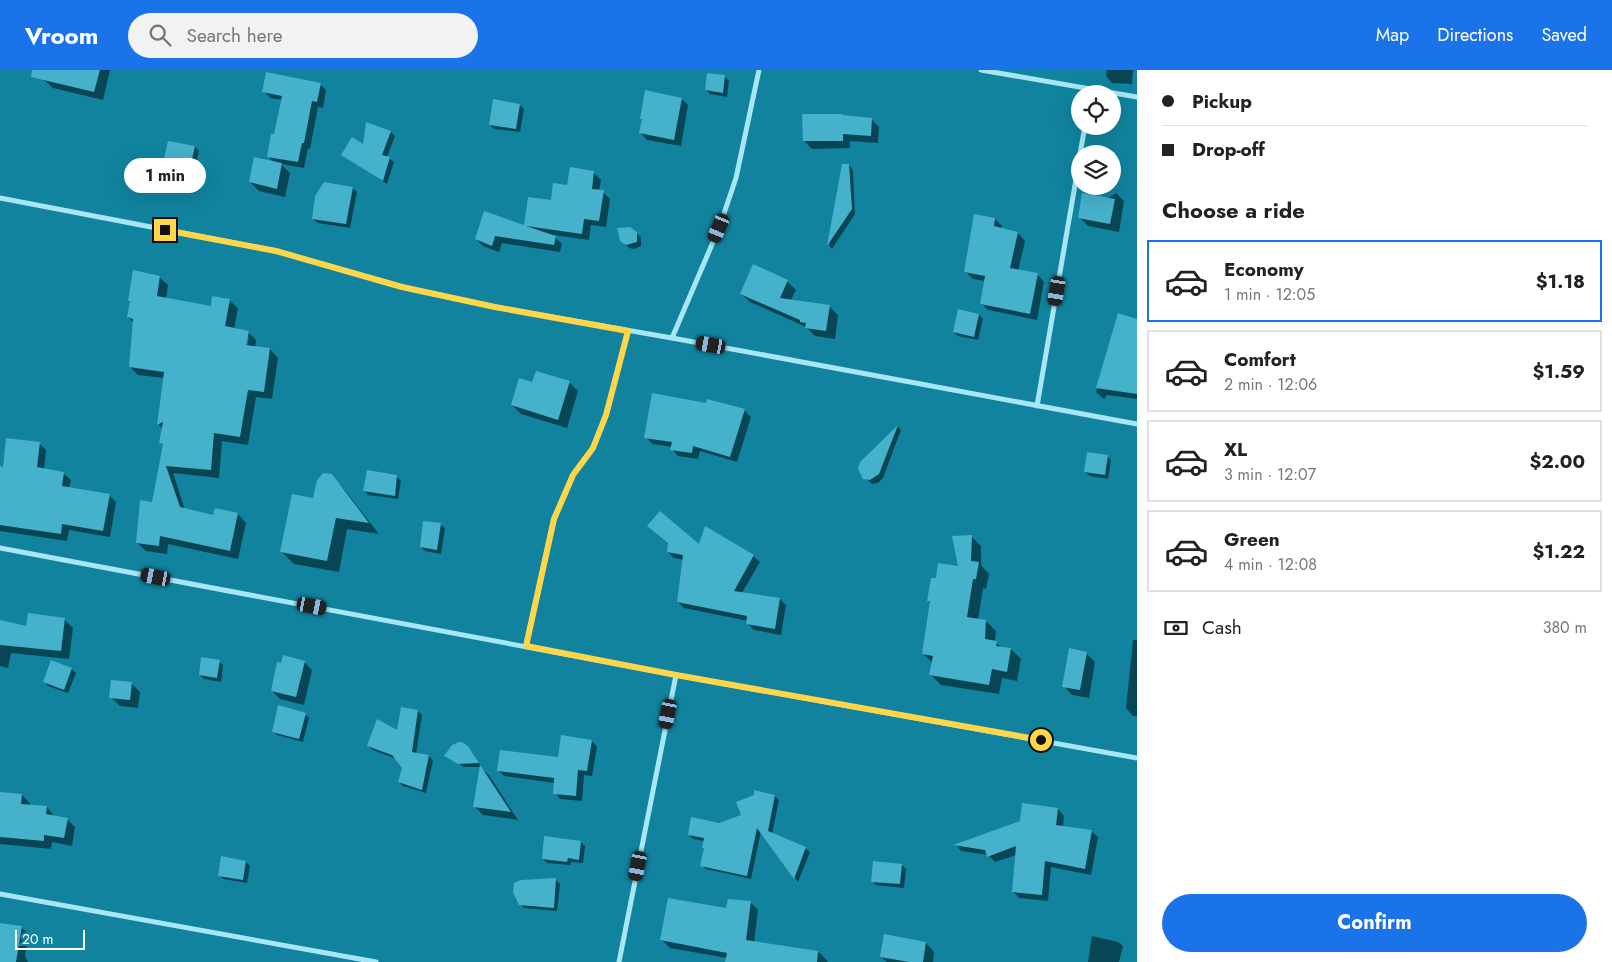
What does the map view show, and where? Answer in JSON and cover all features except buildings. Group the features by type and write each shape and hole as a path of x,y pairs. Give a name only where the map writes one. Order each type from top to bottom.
{"street":[{"path":"672,338 719,228 736,178 760,70"},
{"path":"981,70 1071,87"},
{"path":"1019,76 1020,70"},
{"path":"1121,95 1137,97"},
{"path":"1037,406 1073,195"},
{"path":"0,198 276,251 402,287 495,307 1137,424"},
{"path":"526,646 554,519 573,475 593,448 606,415 628,331"},
{"path":"0,548 676,675 1137,758"},
{"path":"619,962 676,675"},
{"path":"0,894 376,962"}],"route":[{"path":"165,230 276,251 402,287 495,307 628,331 606,415 593,448 573,475 554,519 526,646 676,675 1041,740"}]}
